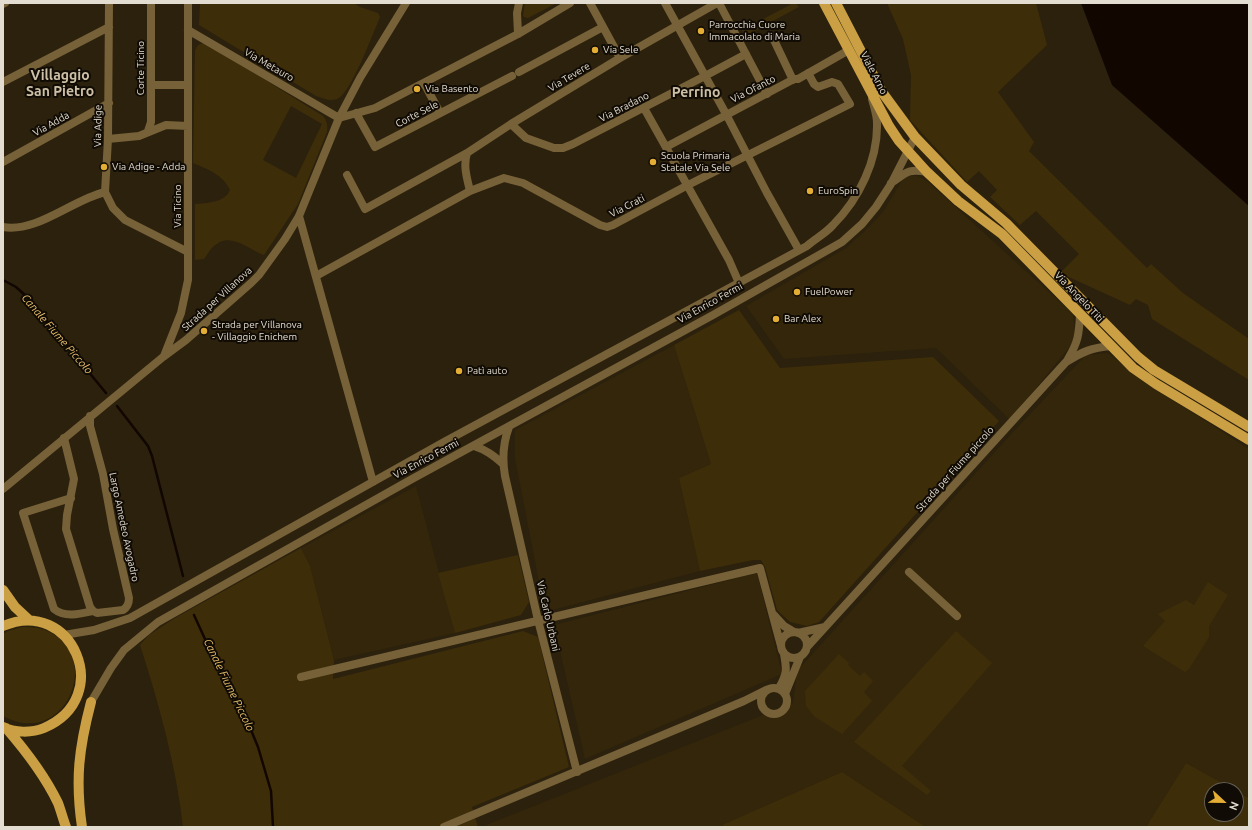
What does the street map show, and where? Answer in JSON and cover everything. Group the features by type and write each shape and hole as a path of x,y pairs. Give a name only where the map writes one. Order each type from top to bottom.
{"main road":[{"name":"Viale Arno","path":"824,3 889,126 908,151"},
{"name":"Viale Arno","path":"836,3 882,92 915,137"},
{"name":"Via Angelo Titi","path":"915,137 961,186 1006,223 1138,357 1154,370 1249,427"},
{"name":"Via Angelo Titi","path":"908,151 927,172 958,201 1002,234 1133,368 1156,384 1249,440"},
{"path":"3,590 15,607 29,620"},
{"path":"3,626 12,622 29,620 48,625 64,635 75,648 80,664 81,681 77,698 68,712"},
{"path":"5,727 23,732 40,730 55,723 68,712 91,702 81,681"},
{"name":"Via Enrico Fermi","path":"82,827 78,792 78,766 83,734 91,702"},
{"path":"5,727 25,749 42,776 58,803 66,827"}],"street":[{"name":"Via Adige","path":"105,192 109,103 109,3"},
{"name":"Corte Ticino","path":"148,131 152,122 151,3"},
{"name":"Via Ticino","path":"163,357 181,313 188,280 188,3"},
{"name":"Strada per Villanova","path":"3,489 90,416 186,340 259,275 285,239 299,216 339,118 360,78 406,3"},
{"path":"518,34 517,13 519,3"},
{"path":"339,118 375,108 518,34 570,3"},
{"path":"590,3 620,58"},
{"path":"665,3 799,250"},
{"path":"718,3 767,94"},
{"name":"Via Tevere","path":"347,175 364,209 467,153 511,124 620,58 718,3"},
{"path":"3,82 109,27"},
{"name":"Corte Sele","path":"356,113 374,147 516,74 603,27"},
{"name":"Via Metauro","path":"188,30 339,118"},
{"path":"773,38 793,80"},
{"name":"Via Ofanto","path":"666,147 726,114 793,80 798,79 849,50"},
{"name":"Via Bradano","path":"511,124 526,138 554,148 563,148 574,144 746,54"},
{"name":"Via Crati","path":"316,276 470,191 504,178 523,183 600,225 607,227 613,225 688,185 850,104 838,84 832,82 818,87 814,84 808,73"},
{"path":"424,82 440,113"},
{"path":"151,85 188,85"},
{"name":"Via Enrico Fermi","path":"64,635 94,630 130,618 444,442 807,246 833,226 854,199 863,182 872,160 876,137 877,122 871,94"},
{"name":"Via Adda","path":"3,162 109,103"},
{"path":"644,108 729,260 739,283"},
{"path":"108,139 139,136 148,131 166,126 188,126"},
{"name":"Via Enrico Fermi","path":"91,702 111,668 124,650 158,622 412,479 718,312 842,242 862,224 876,207 891,184 915,137"},
{"path":"467,153 465,169 470,191"},
{"name":"Via Enrico Fermi","path":"891,184 910,170 927,172"},
{"path":"3,228 13,229 32,225 91,195 105,192 113,208 125,220 188,252"},
{"path":"299,216 373,482"},
{"path":"1066,362 1076,346 1080,333 1080,315"},
{"name":"Strada per Fiume piccolo","path":"807,647 1066,362 1083,351 1096,347 1111,346"},
{"name":"Largo Amedeo Avogadro","path":"71,498 23,513 54,609 60,613 70,615 93,611 97,613 123,610 129,603 129,598 113,529 104,474 90,426 90,416"},
{"name":"Via Carlo Urbani","path":"509,427 504,444 502,464 538,620 577,772"},
{"path":"64,438 74,479 66,515 66,529 90,607 93,611"},
{"path":"474,446 493,454 502,464"},
{"path":"301,677 760,568 787,668 786,675 779,688"},
{"path":"909,572 957,616"},
{"path":"772,614 784,626 805,638 807,647 803,655 800,657 785,694"},
{"path":"800,657 791,658 782,650 781,642 786,635 825,627"},
{"path":"444,827 744,701 766,690 779,688 785,694 787,702 786,706 780,713 776,714 768,712 756,702 744,701"},
{"path":"762,706 761,697 766,690"}],"shaded area":[{"path":"200,3 354,3 360,7 378,13 380,17 349,86 343,95 337,99 329,100 316,96 199,25"},
{"path":"525,3 557,3 528,18 524,17 523,15"},
{"path":"789,3 796,3 799,7 745,36 742,30 790,5"},
{"path":"887,3 1036,3 1047,45 998,92 1034,142 1029,151 1147,268 1151,264 1183,293 1249,339 1249,380 1152,319 1148,305 1136,299 1130,305 1060,273 1079,254 1036,211 1020,225 990,197 997,190 979,171 967,182 910,120 911,75 903,39"},
{"path":"1081,3 1249,3 1249,206 1112,85"},
{"path":"206,43 323,116 327,123 327,132 298,204 264,255 239,243 226,240 214,246 204,259 195,260 195,204 210,203 220,200 228,194 230,190 219,176 193,163 195,51 200,44","holes":["291,106 322,124 296,178 263,160"]},
{"path":"909,176 918,176 928,182 1073,314 1075,331 1072,344 1010,420 936,348 784,359 746,306 846,248 883,212 903,179"},
{"path":"739,310 780,368 933,357 999,421 819,622 807,626 790,622 777,610 765,567 761,560 753,560 700,571 679,478 711,464 674,345"},
{"path":"674,345 711,464 679,478 700,571 545,612 515,459 515,430"},
{"path":"1108,353 1140,379 1249,449 1249,798 1244,795 1244,782 1220,782 1186,763 1146,827 926,827 842,772 723,825 726,827 488,827 486,825 793,703 797,671 1013,432 1086,355"},
{"path":"416,486 455,633 334,660 310,566 301,548"},
{"path":"301,548 310,566 334,660 333,679 523,631 538,637 569,767 472,807 478,827 183,827 176,781 166,735 140,645 149,635 175,618"},
{"path":"518,555 529,602 521,615 455,633 438,573"},
{"path":"757,573 782,674 585,759 554,625"},
{"path":"1208,582 1228,595 1209,626 1209,637 1189,669 1185,672 1143,646 1165,621 1158,614 1186,600 1194,605"},
{"path":"22,627 38,628 59,638 71,654 75,673 72,692 62,708 46,720 26,723 3,716 3,634"},
{"path":"956,631 992,663 902,766 931,791 927,795 854,742"},
{"path":"839,654 860,676 864,672 873,681 864,692 872,701 842,734 815,717 806,706 805,691"},
{"path":"1186,763 1220,782 1204,782 1204,822 1244,822 1244,795 1249,798 1249,827 1146,827"},
{"path":"842,772 926,827 726,827 722,825"}],"waterway":[{"name":"Canale Fiume Piccolo","path":"3,280 16,287 26,296 106,393"},
{"name":"Canale Fiume Piccolo","path":"117,406 148,446 152,456 183,576"},
{"name":"Canale Fiume Piccolo","path":"194,615 210,650 244,713 258,747 271,791 273,827"}],"place":[{"name":"Parrocchia Cuore Immacolato di Maria","path":"701,31"},
{"name":"Via Sele","path":"595,50"},
{"name":"Via Basento","path":"417,89"},
{"name":"Scuola Primaria Statale Via Sele","path":"653,162"},
{"name":"Via Adige - Adda","path":"104,167"},
{"name":"EuroSpin","path":"810,191"},
{"name":"FuelPower","path":"797,292"},
{"name":"Bar Alex","path":"776,319"},
{"name":"Strada per Villanova - Villaggio Enichem","path":"204,331"},
{"name":"Patì auto","path":"459,371"}],"district":[{"name":"Villaggio San Pietro","path":"60,84"},
{"name":"Perrino","path":"696,92"}]}
